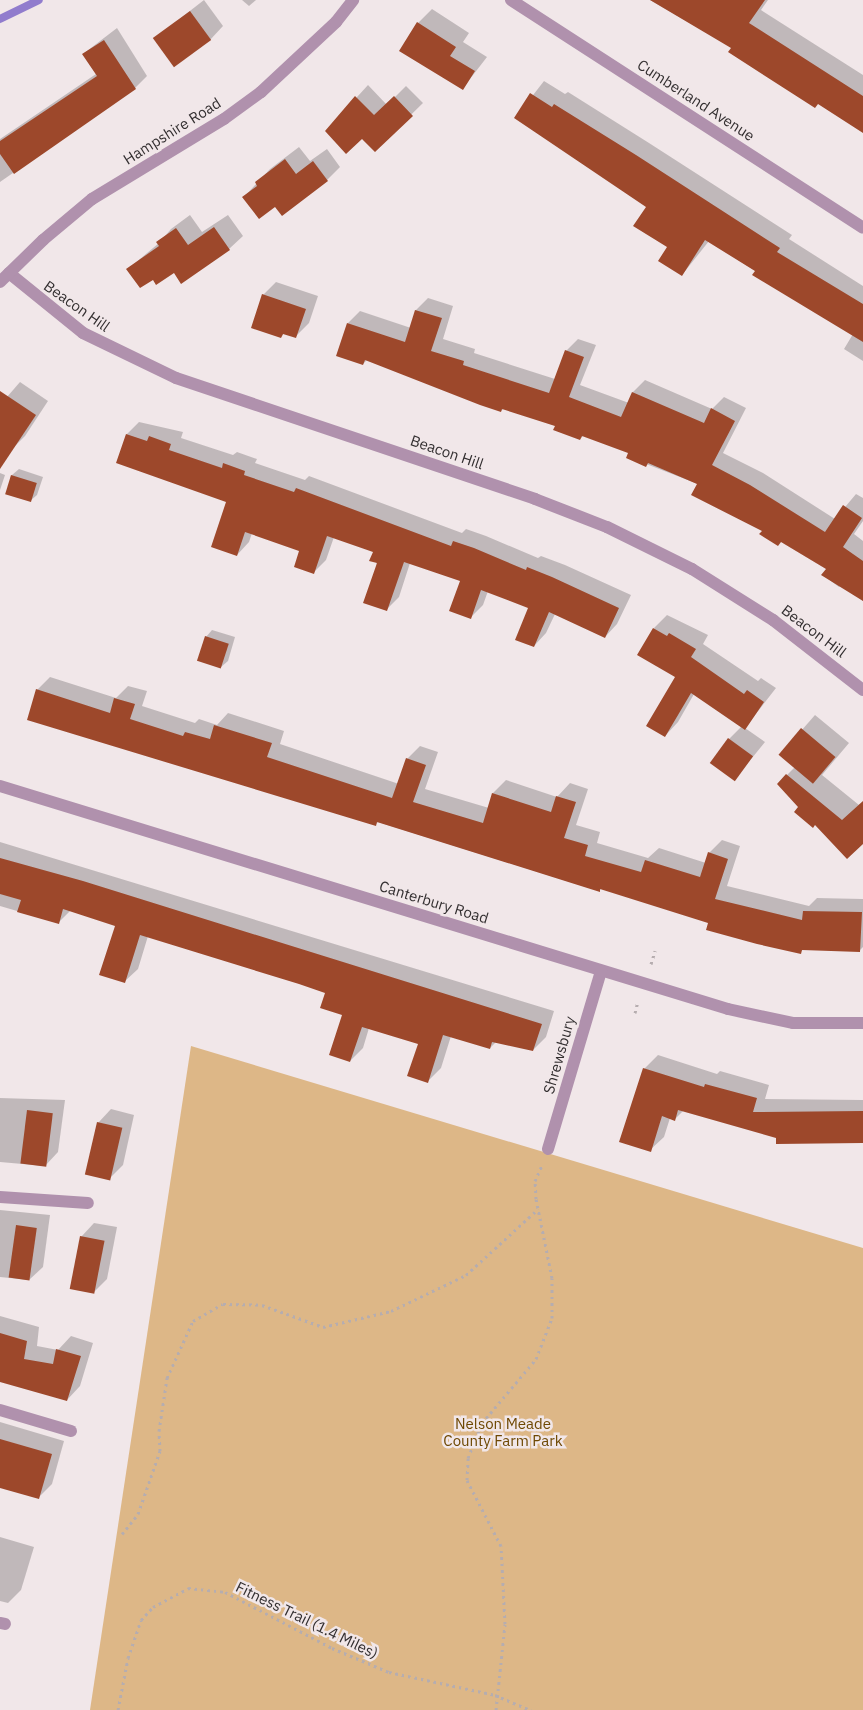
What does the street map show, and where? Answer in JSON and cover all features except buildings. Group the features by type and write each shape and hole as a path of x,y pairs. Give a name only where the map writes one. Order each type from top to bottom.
{"street":[{"name":"Hampshire Road","path":"4,277 92,200 261,92 330,29 353,0"},
{"name":"Cumberland Avenue","path":"511,0 863,228"},
{"name":"Beacon Hill","path":"4,277 83,333 168,374 535,499 607,527 692,569 773,620 863,690"},
{"name":"Canterbury Road","path":"0,786 728,1010 794,1023 863,1022"},
{"name":"Shrewsbury","path":"548,1149 602,970"},
{"path":"0,1197 88,1203"},
{"path":"0,1410 71,1431"}],"path":[{"path":"650,964 655,951"},
{"path":"634,1013 639,999"},
{"path":"496,1710 495,1695 505,1624 501,1546 467,1480 468,1458 482,1423 536,1359 552,1318 552,1278 538,1209 535,1181 548,1149"},
{"path":"122,1534 138,1514 160,1451 159,1431 167,1378 193,1321 222,1304 262,1305 323,1327 391,1311 466,1275 538,1209"},
{"name":"Fitness Trail (1.4 Miles)","path":"118,1710 128,1658 141,1620 153,1607 188,1588 225,1592 332,1648 389,1672 495,1695 531,1710"}],"green space":[{"name":"Nelson Meade County Farm Park","path":"191,1046 863,1248 863,1710 90,1710"}],"waterway":[{"path":"0,19 39,0"}]}
